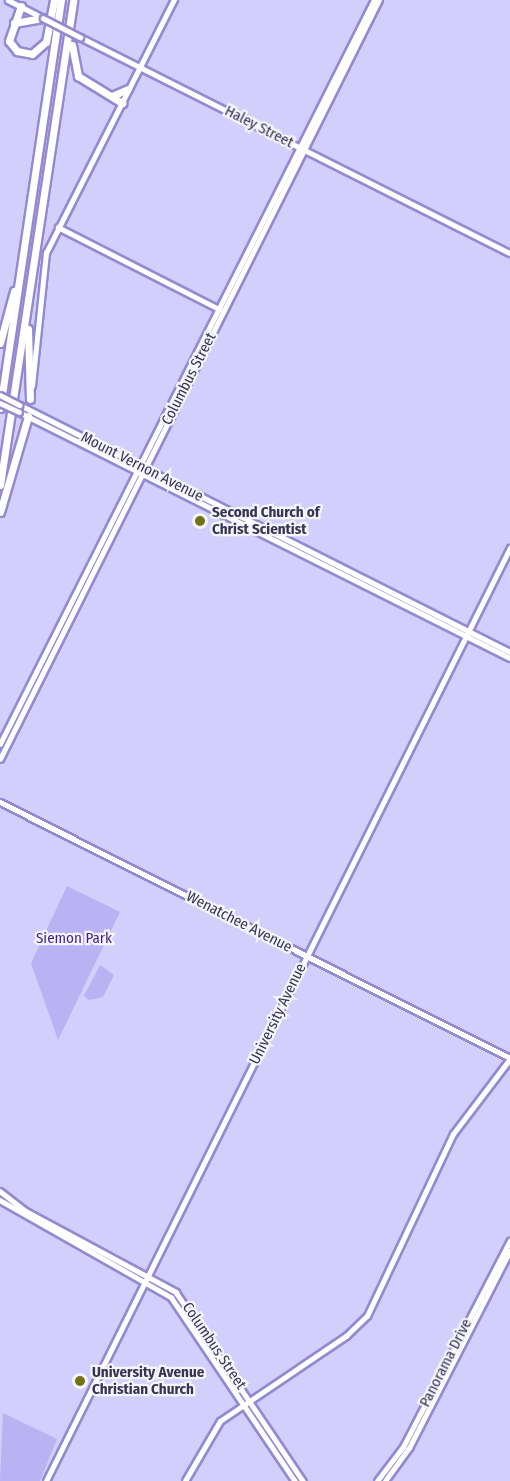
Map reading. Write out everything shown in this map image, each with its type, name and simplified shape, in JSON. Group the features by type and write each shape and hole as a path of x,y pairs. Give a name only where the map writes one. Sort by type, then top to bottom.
{"highway":[{"path":"21,6 11,27 9,41 17,51 39,51 54,0"},
{"path":"0,408 61,0"},
{"path":"73,1 72,64 82,81 122,102"},
{"path":"0,485 73,1"},
{"path":"11,27 22,18 43,18"},
{"path":"108,95 129,90"},
{"path":"0,343 20,272"},
{"path":"29,295 30,399"},
{"path":"0,512 28,413"}],"main road":[{"name":"Haley Street","path":"8,0 510,254"},
{"path":"28,413 42,268 58,227 174,0"},
{"name":"Columbus Street","path":"138,465 217,308 286,187 301,149 374,0"},
{"name":"Columbus Street","path":"0,744 223,310 262,219 379,0"},
{"path":"280,184 286,187"},
{"path":"262,219 268,222"},
{"path":"58,227 223,310"},
{"name":"Mount Vernon Avenue","path":"0,395 20,405 28,413 61,433 467,634 510,658"},
{"path":"166,424 173,395"},
{"name":"Mount Vernon Avenue","path":"0,403 88,439 138,465 140,471"},
{"path":"61,433 88,439"},
{"path":"85,445 103,447"},
{"name":"Columbus Street","path":"0,759 140,471"},
{"name":"University Avenue","path":"46,1481 144,1279 510,548"},
{"name":"Mount Vernon Avenue","path":"467,634 510,652"},
{"name":"Wenatchee Avenue","path":"0,802 510,1058"},
{"path":"185,1481 211,1431 243,1402 346,1336 366,1316 453,1134 510,1058"},
{"name":"Columbus Street","path":"0,1191 30,1214 147,1273 189,1307 303,1481"},
{"name":"Columbus Street","path":"0,1200 144,1279 184,1311 296,1481"},
{"name":"Panorama Drive","path":"377,1481 403,1447 510,1241"},
{"name":"Panorama Drive","path":"385,1481 409,1448 510,1251"}],"green space":[{"name":"Siemon Park","path":"67,886 120,912 58,1040 31,963"},
{"path":"100,965 114,975 103,997 89,1000 84,996"},
{"path":"3,1413 57,1439 40,1481 0,1481"}],"place":[{"name":"Second Church of Christ Scientist","path":"200,521"},
{"name":"University Avenue Christian Church","path":"80,1381"}]}
